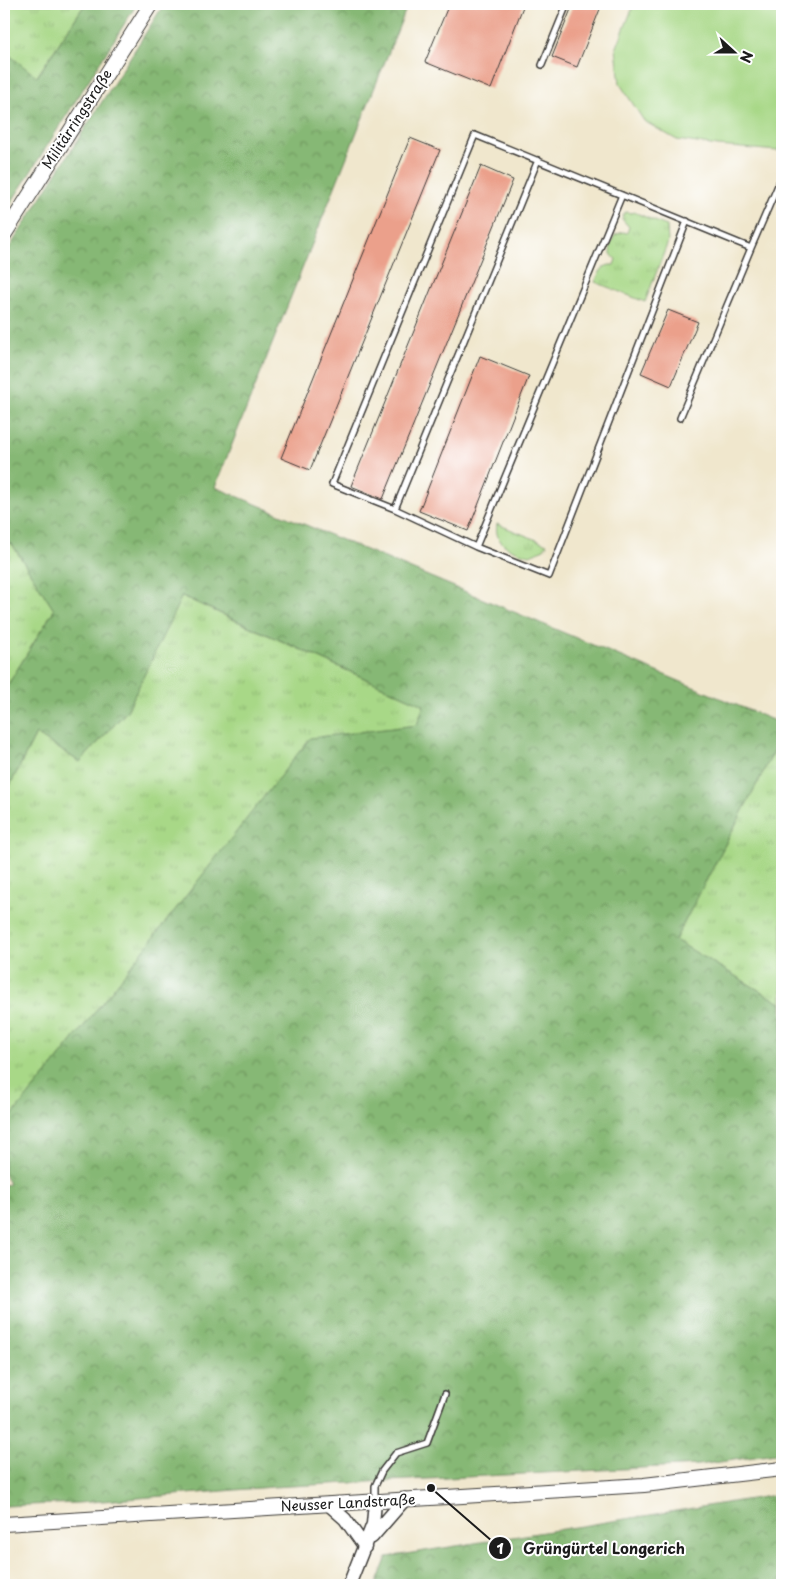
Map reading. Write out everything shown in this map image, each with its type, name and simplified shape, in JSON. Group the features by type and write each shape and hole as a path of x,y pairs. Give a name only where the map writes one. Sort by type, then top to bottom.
{"main road":[{"name":"Militärringstraße","path":"4,235 151,4"},
{"name":"Neusser Landstraße","path":"4,1524 644,1485 782,1469"}],"street":[{"path":"365,1547 382,1524 405,1499"},
{"path":"349,1585 373,1524 375,1502"},
{"path":"328,1504 346,1519 365,1547"}],"lane":[{"path":"542,65 567,4"},
{"path":"687,221 549,576 476,548 396,509 332,484 475,134 622,195 687,221 752,248"},
{"path":"396,509 538,160"},
{"path":"680,418 782,176"},
{"path":"476,548 622,195"},
{"path":"375,1502 375,1486 382,1470 396,1453 428,1443 445,1394"}],"green space":[{"path":"4,4 85,4 22,99 4,87"},
{"path":"85,4 137,4 4,214 4,51 37,77"},
{"path":"164,4 408,4 215,487 782,724 782,736 675,940 782,1004 782,1453 699,1465 272,1487 78,1503 4,1506 4,1185 9,1184 4,1174 4,1125 310,738 417,725 424,705 182,596 127,711 80,762 36,734 4,797 4,691 54,610 12,544 4,541 4,256"},
{"path":"634,4 782,4 782,140 778,151 718,146 677,140 644,121 620,84 616,49"},
{"path":"634,212 667,226 668,242 645,302 595,282 604,267 614,265 616,259 611,254 611,245 615,235 623,232 627,233 629,227 622,219 623,214"},
{"path":"497,524 547,544 544,549 530,555 511,549 501,542 498,537"},
{"path":"4,541 12,544 54,610 4,691"},
{"path":"181,596 424,705 417,725 310,739 4,1125 4,797 36,734 80,762 127,711"},
{"path":"782,736 782,1004 675,940"},
{"path":"782,1494 782,1585 376,1585 387,1557"}],"building":[{"path":"449,4 524,4 491,89 425,62"},
{"path":"573,4 602,4 577,67 552,57"},
{"path":"410,138 440,150 310,470 281,458"},
{"path":"481,166 513,180 383,499 351,486"},
{"path":"668,310 698,322 671,386 641,373"},
{"path":"480,356 529,376 468,531 419,511"}],"place":[{"name":"Grüngürtel Longerich","path":"431,1488"}]}
